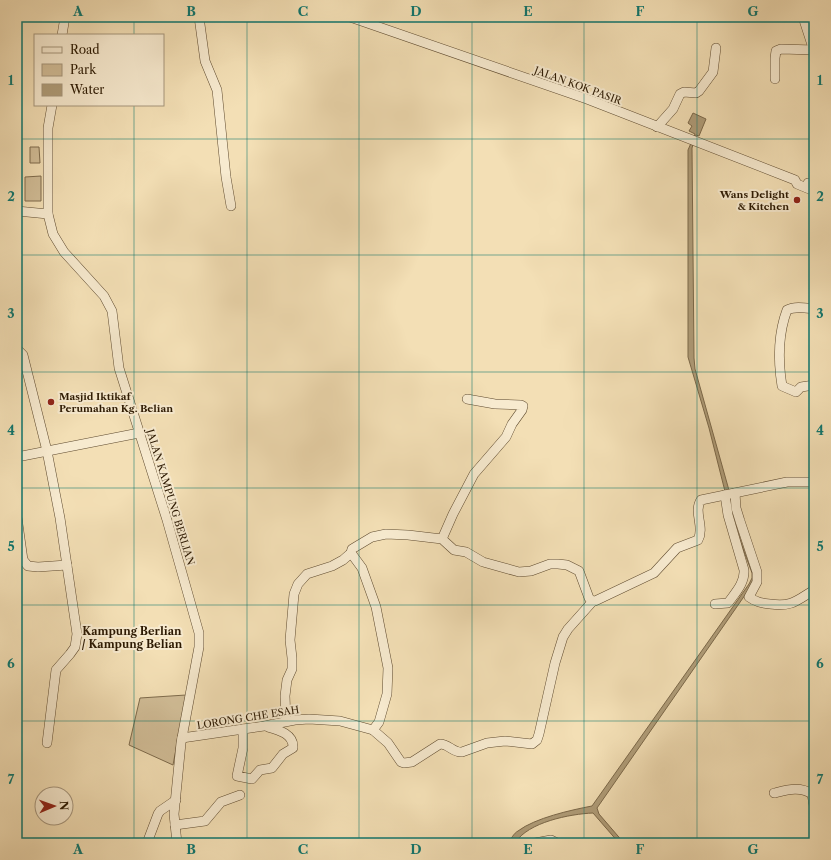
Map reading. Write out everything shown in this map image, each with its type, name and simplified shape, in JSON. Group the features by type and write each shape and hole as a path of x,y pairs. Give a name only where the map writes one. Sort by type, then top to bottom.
{"street":[{"path":"62,34 65,17"},
{"path":"199,17 205,61 217,90 226,177 231,206"},
{"name":"JALAN KOK PASIR","path":"350,17 587,99 795,180 797,184 812,187"},
{"path":"775,79 776,51 781,49 814,51 803,17"},
{"path":"657,127 673,109 680,94 684,92 696,93 699,91 713,72 716,48"},
{"name":"JALAN KAMPUNG BERLIAN","path":"52,106 48,128 48,214 53,234 64,252 104,296 112,312 119,368 167,520 199,633 199,647 182,738 174,814 177,843"},
{"path":"17,211 48,214"},
{"path":"814,309 790,308 787,310 782,328 779,362 782,386 796,392 802,387 814,385"},
{"path":"17,351 20,351 26,363 47,451 67,564 77,634 75,647 56,670 46,743"},
{"path":"442,539 474,474 506,437 523,406 495,404 467,399"},
{"path":"17,457 139,433"},
{"path":"286,722 285,696 287,680 292,669 290,640 294,594 298,584 307,574 332,566 343,560 351,553 352,549 372,537 386,534 442,539 454,550 466,552 483,562 519,572 531,571 558,564 567,565 575,568 581,573 589,598 593,601 658,571 677,548 698,540 701,533 698,512 699,502 704,498 787,482 814,482"},
{"path":"735,493 736,508 757,578 757,582 749,597 760,603 782,606 790,604 814,590"},
{"path":"715,604 728,603 745,576 728,515 725,495"},
{"path":"17,517 23,560 28,566 38,568 67,564"},
{"path":"351,553 362,568 376,607 388,668 387,694 379,722 373,730"},
{"name":"LORONG CHE ESAH","path":"182,738 309,719 340,721 373,730 388,743 401,762 406,763 412,762 440,744 446,745 458,752 487,743 505,741 532,744 537,740 550,690 555,663 563,637 568,628 593,601"},
{"path":"243,729 243,748 237,776 252,779 260,770 272,768 283,754 293,748 292,742 288,736 278,729 264,726"},
{"path":"774,793 801,789 812,794 814,806"},
{"path":"175,825 205,821 221,802 240,795"},
{"path":"147,843 160,811 176,800"},
{"path":"535,843 551,840 557,843"}],"green space":[{"path":"30,147 39,147 40,163 30,163"},
{"path":"41,176 41,201 25,201 25,177"},
{"path":"186,695 173,765 129,745 140,698"}],"water":[{"path":"693,113 706,119 699,136 696,135 692,148 695,369 732,501 754,572 752,585 597,808 599,814 624,843 619,843 593,813 573,815 550,820 529,830 515,843 508,843 517,832 525,826 543,818 592,806 752,578 752,573 732,519 709,428 688,357 688,150 695,134 689,131 692,126 688,123"}],"place":[{"name":"Wans Delight & Kitchen","path":"797,200"},
{"name":"Masjid Iktikaf Perumahan Kg. Belian","path":"51,402"}],"district":[{"name":"Kampung Berlian / Kampung Belian","path":"132,637"}]}
